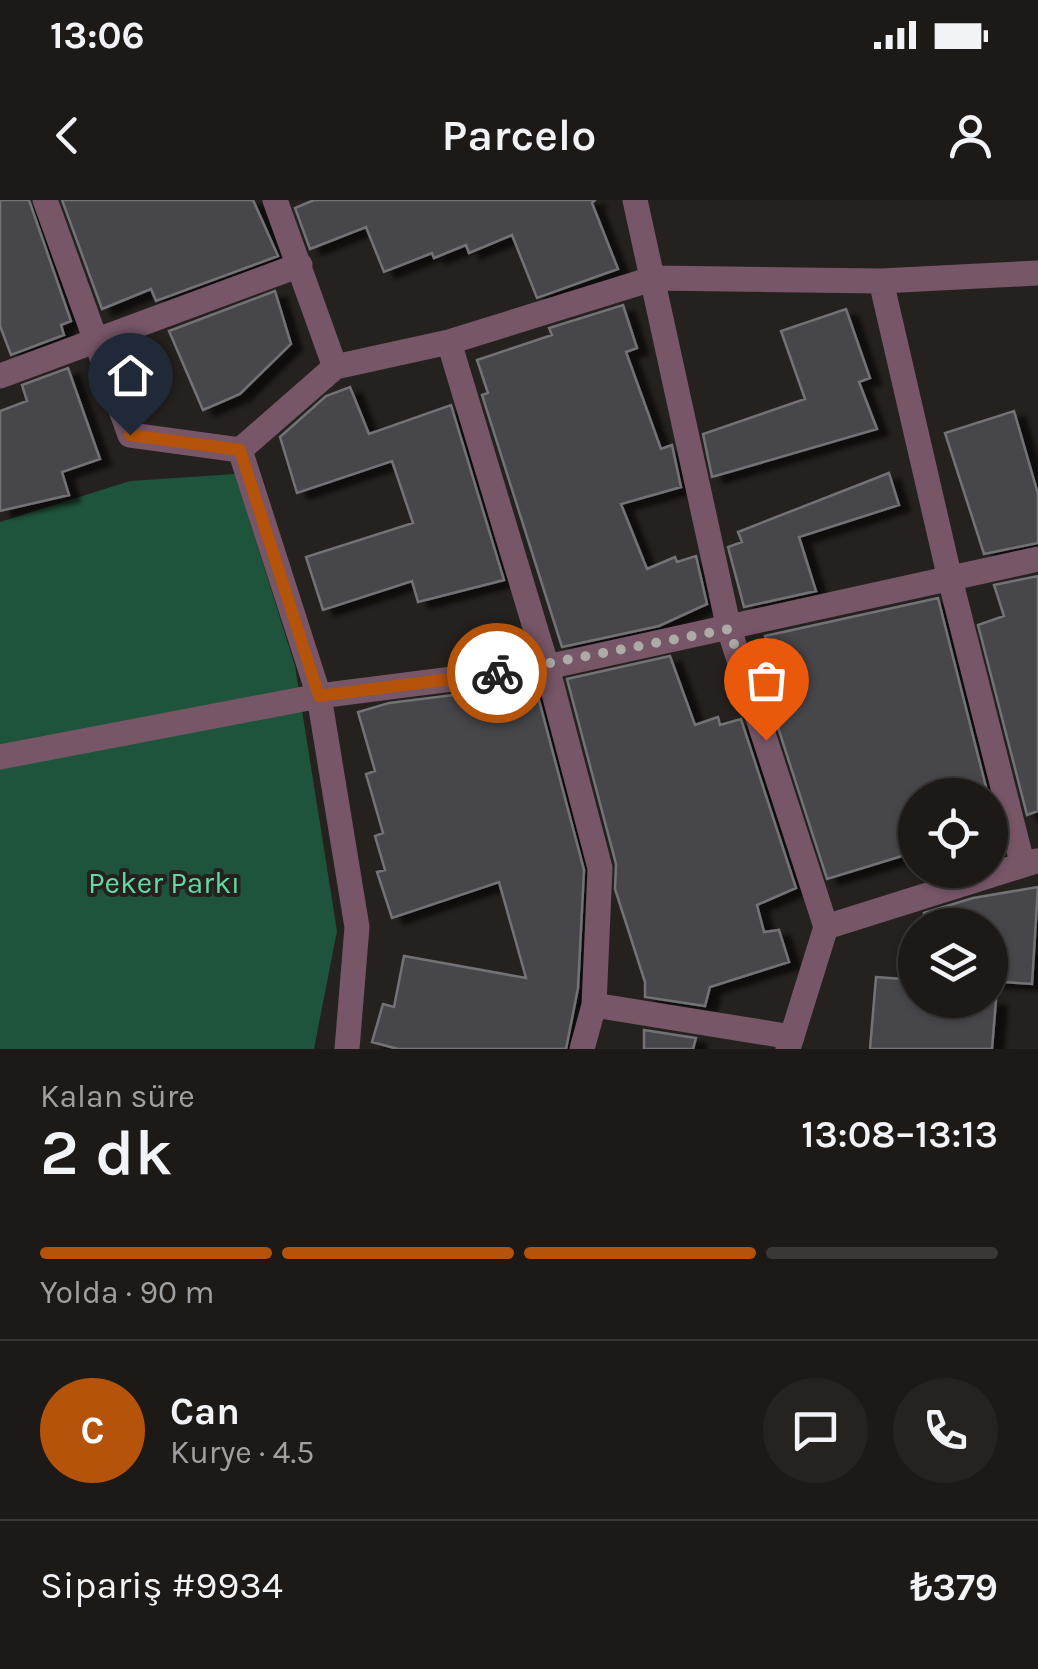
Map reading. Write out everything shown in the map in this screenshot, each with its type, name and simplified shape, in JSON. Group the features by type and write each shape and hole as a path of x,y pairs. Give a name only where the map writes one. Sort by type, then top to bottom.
{"street":[{"path":"44,200 130,435 240,450 336,367 449,342 655,278 881,280 1038,273"},
{"path":"276,200 336,367"},
{"path":"594,1005 790,1043 826,927 729,629 655,278 634,200"},
{"path":"0,376 300,265"},
{"path":"826,927 1030,861 950,579 881,280"},
{"path":"449,342 546,667 600,868 594,1005 582,1049"},
{"path":"240,450 319,696 357,927 347,1049"},
{"path":"0,758 319,696 546,667 1038,559"}],"green space":[{"name":"Peker Parkı","path":"235,474 295,666 337,931 314,1049 0,1049 0,522 130,481"}],"building":[{"path":"0,200 29,200 71,321 61,325 64,335 11,355 0,326"},
{"path":"62,200 253,200 278,256 156,301 151,289 102,309"},
{"path":"314,200 595,200 592,203 618,269 537,298 512,235 469,253 466,245 434,258 432,253 384,272 366,227 310,249 295,208"},
{"path":"275,291 291,344 240,394 203,410 169,331"},
{"path":"623,305 637,348 626,352 661,449 672,445 681,487 621,504 647,569 675,557 677,562 696,556 707,604 659,626 562,647 482,395 488,393 477,360 552,335 549,328"},
{"path":"846,309 870,378 859,382 877,429 712,477 703,434 805,399 781,331"},
{"path":"68,368 100,459 62,472 69,495 0,511 0,411 27,401 22,385"},
{"path":"350,387 369,434 451,405 504,580 418,602 412,581 323,610 306,557 413,523 392,461 297,493 280,437 326,396"},
{"path":"1014,411 1038,494 1038,543 984,554 945,433"},
{"path":"889,473 899,505 799,537 816,591 744,607 728,547 742,542 738,532"},
{"path":"1038,576 1038,811 1027,815 978,625 1004,616 994,585"},
{"path":"938,598 984,778 898,778 898,857 827,879 772,709 787,705 765,636"},
{"path":"670,656 695,725 718,717 720,725 741,719 796,888 757,905 764,932 779,930 789,962 710,987 705,1006 645,997 645,982 615,889 616,864 567,679"},
{"path":"535,685 584,870 578,988 566,1049 398,1049 372,1042 383,1004 394,1007 404,956 526,978 499,882 392,918 377,872 385,870 375,836 383,833 366,774 375,771 358,712 389,703"},
{"path":"1038,887 1032,984 1008,982 1008,908 940,908"},
{"path":"876,977 898,979 898,1018 995,1018 992,1049 870,1049"},
{"path":"644,1030 696,1038 693,1049 644,1049"}],"way so far":[{"path":"497,673 546,667 729,629 766,740"}],"route":[{"path":"130,435 240,450 319,696 497,673"}]}
